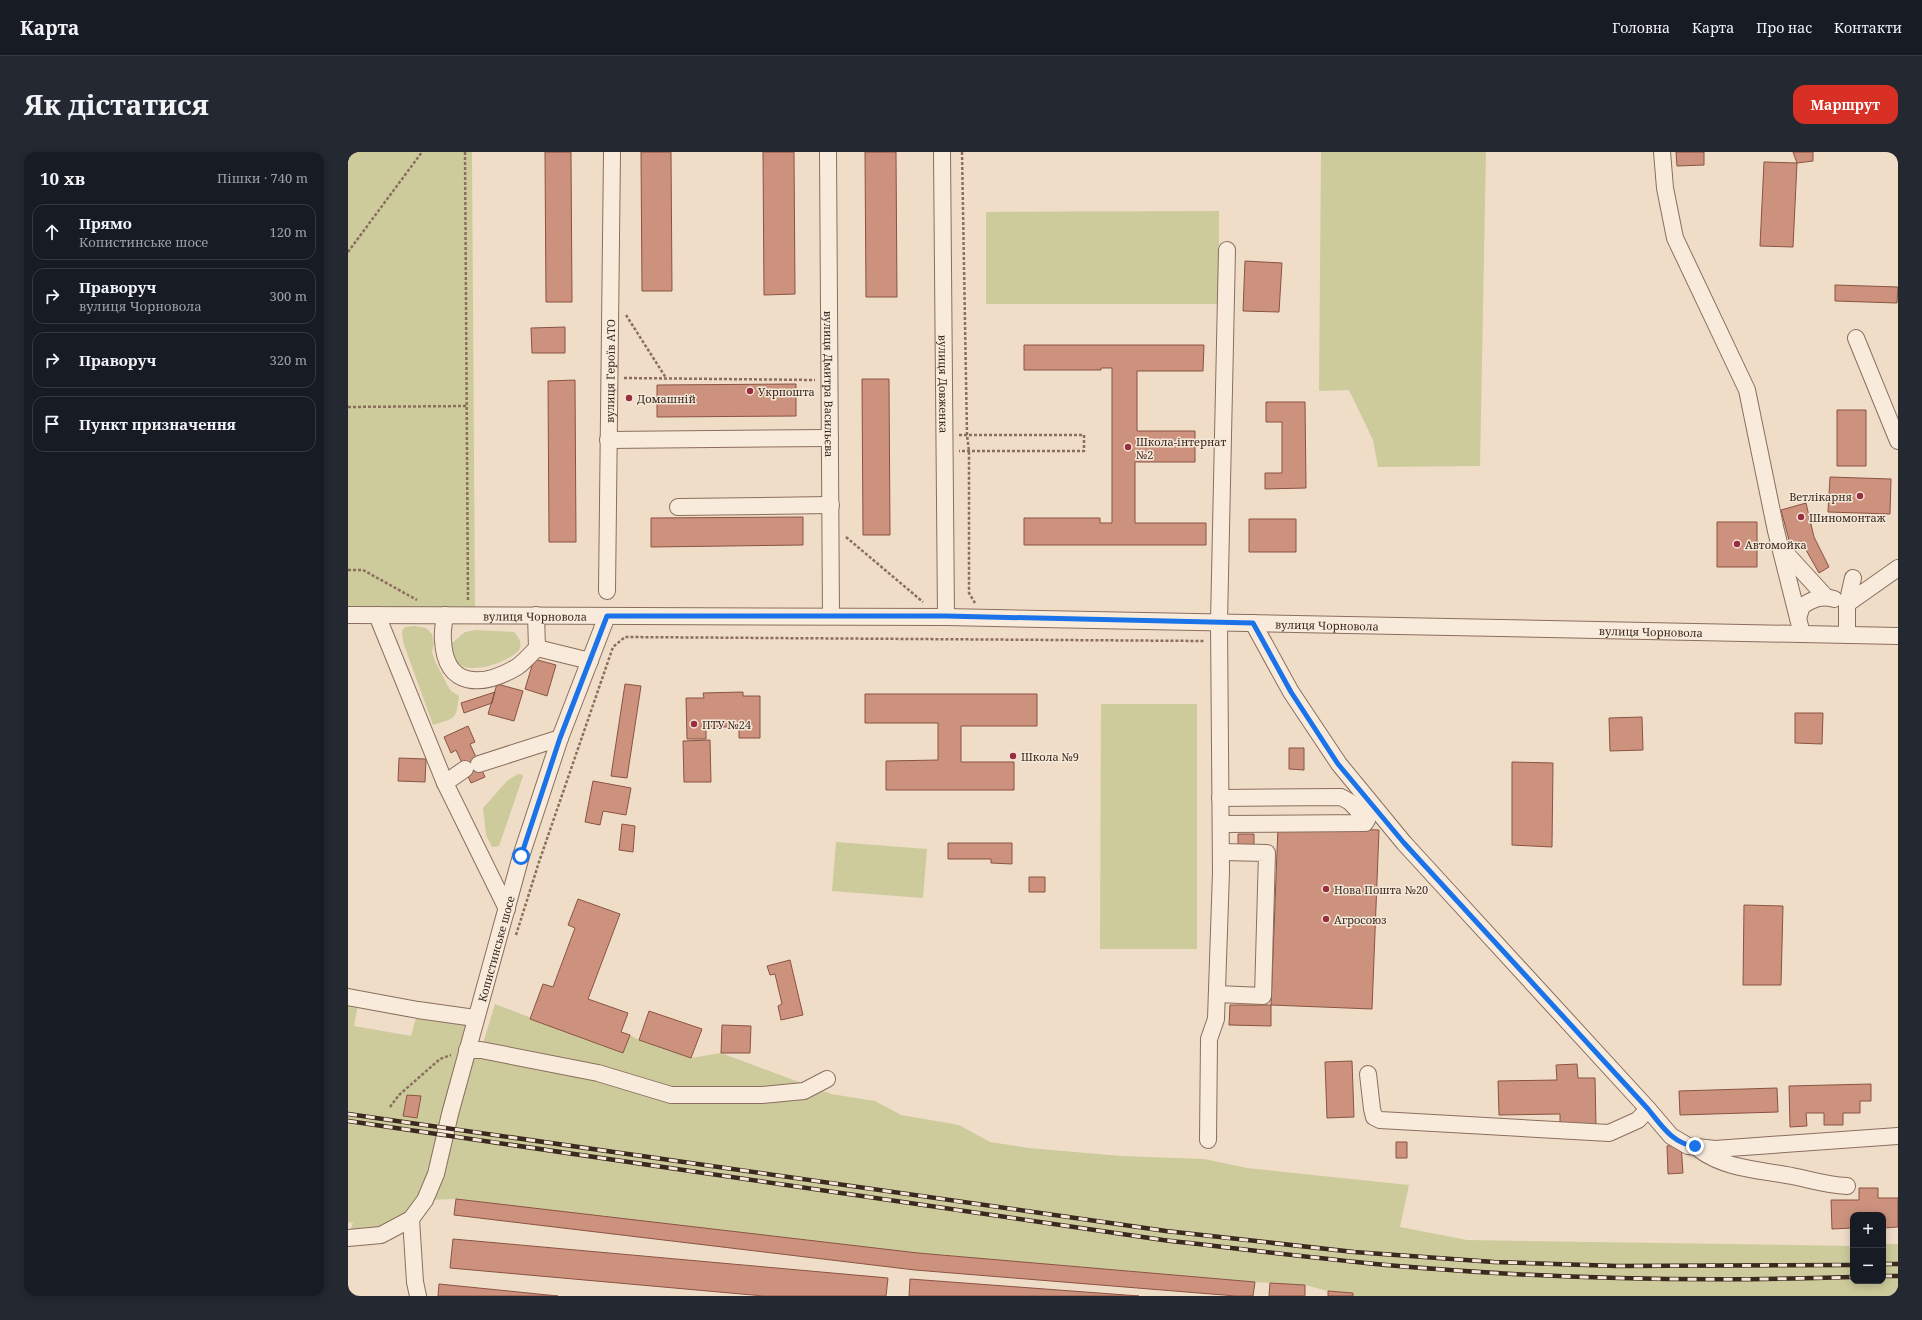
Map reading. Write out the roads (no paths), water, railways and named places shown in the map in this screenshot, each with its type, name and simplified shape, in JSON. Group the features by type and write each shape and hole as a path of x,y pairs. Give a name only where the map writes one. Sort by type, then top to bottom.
{"street":[{"name":"вулиця Героїв АТО","path":"607,591 612,152"},
{"name":"вулиця Дмитра Васильєва","path":"828,152 831,616"},
{"name":"вулиця Довженка","path":"942,152 946,616"},
{"path":"1662,152 1665,188 1675,238 1747,390 1780,547 1802,634"},
{"path":"1208,1140 1208,1039 1216,1019 1221,852 1219,622 1227,250"},
{"path":"1856,338 1898,441"},
{"path":"608,440 830,438"},
{"path":"678,507 831,505"},
{"path":"1780,547 1825,596 1847,604"},
{"path":"1847,604 1898,568"},
{"path":"1847,635 1847,604 1853,578"},
{"path":"1798,618 1802,606 1825,596"},
{"name":"вулиця Чорновола","path":"348,615 946,616 1898,636"},
{"path":"377,615 445,783 507,909"},
{"path":"445,615 443,640 445,656 451,668 459,676 470,680 484,680 500,675 518,666 537,648 536,615"},
{"name":"Копистинське шосе","path":"348,1238 381,1235 411,1219 425,1200 436,1174 467,1050 521,856 560,738 607,616"},
{"path":"1253,623 1291,692 1338,764 1404,843 1671,1136 1688,1146 1715,1149 1898,1136"},
{"path":"537,648 590,661"},
{"path":"445,783 472,766 560,738"},
{"path":"1220,798 1341,797 1350,802 1367,820 1365,823 1221,824"},
{"path":"1217,994 1263,996 1268,854 1221,852"},
{"path":"348,997 418,1010 476,1018"},
{"path":"467,1050 481,1050 598,1073 671,1095 762,1095 804,1091 827,1079"},
{"path":"1368,1074 1374,1117 1380,1120 1609,1133 1638,1120 1648,1109"},
{"path":"1695,1146 1707,1155 1726,1162 1793,1176 1826,1185 1847,1186"},
{"path":"411,1219 415,1282 418,1296"}],"railway":[{"path":"348,1114 1166,1231 1354,1252 1494,1262 1617,1266 1850,1265"},
{"path":"348,1121 1163,1240 1339,1260 1398,1266 1569,1277 1682,1279 1850,1277"},
{"path":"1886,1264 1898,1264"},
{"path":"1886,1276 1898,1276"}],"place":[{"name":"Укрпошта","path":"750,391"},
{"name":"Домашній","path":"629,398"},
{"name":"Школа-інтернат №2","path":"1128,447"},
{"name":"Ветлікарня","path":"1860,496"},
{"name":"Шиномонтаж","path":"1801,517"},
{"name":"Автомойка","path":"1737,544"},
{"name":"ПТУ №24","path":"694,724"},
{"name":"Школа №9","path":"1013,756"},
{"name":"Нова Пошта №20","path":"1326,889"},
{"name":"Агросоюз","path":"1326,919"}]}
